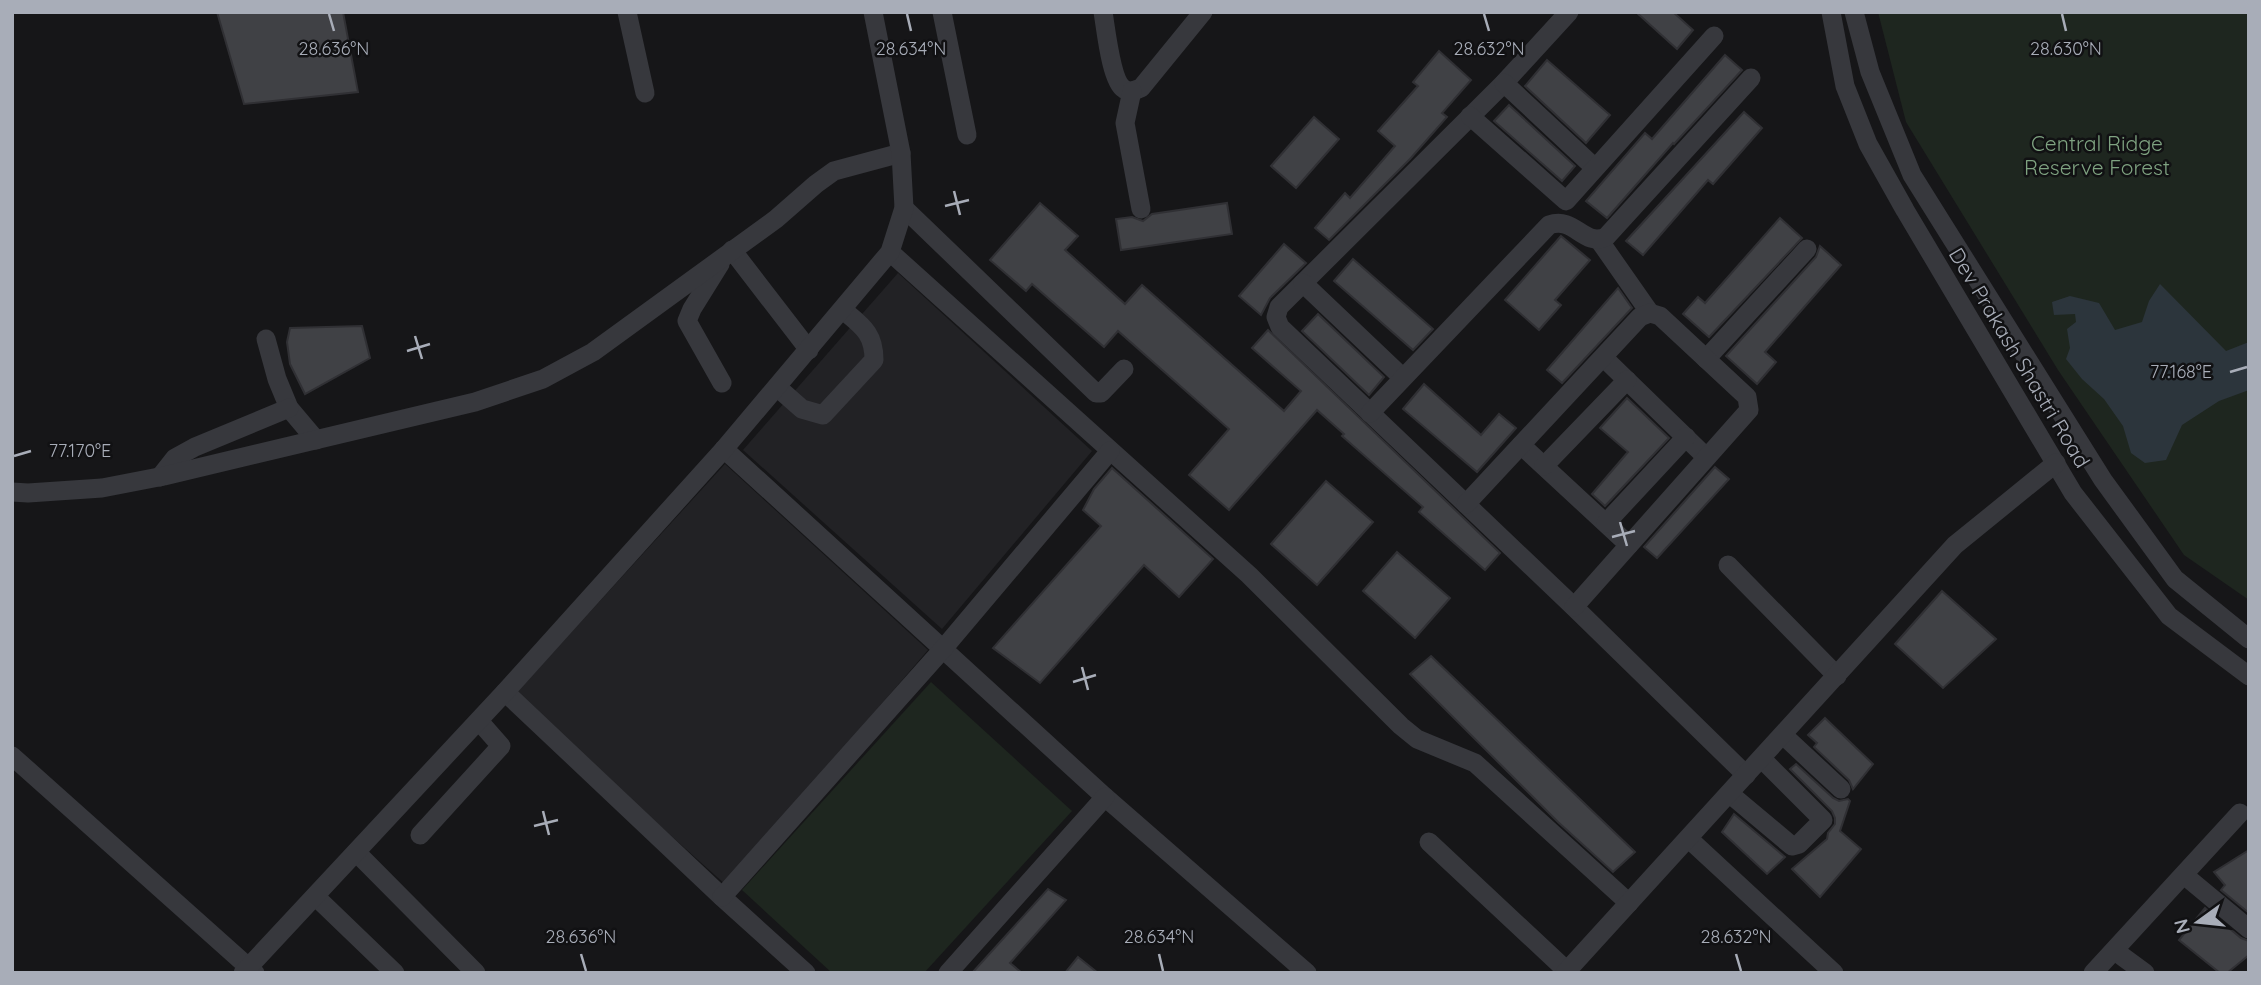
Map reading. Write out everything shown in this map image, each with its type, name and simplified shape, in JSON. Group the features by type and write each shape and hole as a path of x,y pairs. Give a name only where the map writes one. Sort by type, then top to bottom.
{"street":[{"path":"627,12 645,93"},
{"path":"15,765 249,971 724,449 890,252 904,208 901,153 873,12"},
{"path":"942,12 967,135"},
{"path":"1103,12 1116,80 1124,90 1132,91 1141,88 1203,12"},
{"path":"1569,12 1504,83 1279,307 1276,317 1280,327 1746,775"},
{"name":"Dev Prakash Shastri Road","path":"1831,12 1845,86 1868,144 2073,493 2169,616 2249,676"},
{"name":"Dev Prakash Shastri Road","path":"1854,12 1870,72 1912,176 2102,480 2175,579 2249,639"},
{"path":"1470,116 1566,201 1714,36"},
{"path":"1370,414 1549,225 1567,223 1591,239 1606,237 1751,78"},
{"path":"1504,83 1595,168"},
{"path":"1132,91 1125,123 1141,209"},
{"path":"12,492 102,488 160,477 475,402 543,379 593,352 776,219 834,171 901,153"},
{"path":"904,208 1096,393 1101,393 1124,369"},
{"path":"1574,607 1749,410 1750,404 1747,397 1660,316 1650,313 1599,240"},
{"path":"1706,359 1807,248"},
{"path":"729,252 809,350"},
{"path":"722,383 687,321 729,252"},
{"path":"890,252 1249,575 1401,726 1418,739 1475,763 1629,903"},
{"path":"1303,284 1403,378"},
{"path":"777,387 802,409 823,415 874,360 874,344 865,328 843,310"},
{"path":"1466,504 1640,317 1650,313"},
{"path":"266,339 277,379 289,408 316,440"},
{"path":"1604,358 1706,457"},
{"path":"1544,466 1627,380"},
{"path":"160,477 176,458 195,447 289,408"},
{"path":"1606,523 1686,438"},
{"path":"1521,444 1629,545"},
{"path":"724,449 1105,797 1307,973"},
{"path":"722,897 943,649 1110,451"},
{"path":"1429,842 1566,972 1955,545 2056,463"},
{"path":"1728,565 1837,676"},
{"path":"505,692 806,973"},
{"path":"420,835 501,746 479,721"},
{"path":"1783,736 1841,789"},
{"path":"1730,794 1792,845 1799,844 1823,820 1762,759"},
{"path":"948,973 1105,797"},
{"path":"2093,973 2240,813"},
{"path":"1689,839 1834,973"},
{"path":"356,852 476,973"},
{"path":"2184,874 2249,929"},
{"path":"315,896 395,973"},
{"path":"2115,951 2145,973"}],"shaded area":[{"path":"898,273 1092,451 942,629 743,450"},
{"path":"2160,284 2226,351 2249,342 2249,390 2219,401 2182,425 2166,460 2145,463 2131,453 2123,426 2104,399 2082,379 2066,359 2070,348 2067,329 2076,322 2075,314 2054,315 2052,302 2070,296 2099,303 2115,330 2142,322 2149,301"},
{"path":"725,464 928,650 726,885 514,695"}],"green space":[{"name":"Central Ridge Reserve Forest","path":"1878,12 2249,12 2249,600 2184,555 2058,370 1906,122"},
{"path":"931,682 1072,811 924,973 832,973 742,890"}],"building":[{"path":"217,12 343,12 358,92 244,104"},
{"path":"1636,12 1673,12 1693,30 1677,49"},
{"path":"1439,51 1471,80 1442,113 1447,117 1410,159 1329,240 1315,228 1345,193 1350,198 1395,146 1378,131 1418,86 1413,82"},
{"path":"1725,55 1742,70 1607,218 1586,201 1645,133 1652,139"},
{"path":"1547,60 1610,115 1586,143 1525,86"},
{"path":"1509,105 1575,166 1562,181 1494,121"},
{"path":"1744,112 1762,128 1713,184 1708,180 1643,255 1626,241"},
{"path":"1314,117 1339,139 1296,188 1271,166"},
{"path":"1040,203 1078,236 1065,250 1125,304 1142,285 1284,411 1301,391 1252,348 1268,330 1500,553 1485,570 1419,512 1423,507 1342,436 1344,434 1317,410 1229,510 1189,475 1229,429 1118,331 1104,347 1032,284 1026,291 990,260"},
{"path":"1227,203 1232,234 1121,250 1116,219 1132,217 1143,221 1152,214"},
{"path":"1780,218 1802,238 1709,337 1683,314 1698,297 1705,303"},
{"path":"1561,236 1590,260 1555,300 1561,305 1539,330 1505,300"},
{"path":"1284,244 1306,263 1270,298 1261,315 1239,296"},
{"path":"1820,246 1841,265 1765,352 1776,362 1757,384 1726,356 1816,257"},
{"path":"1353,259 1433,329 1413,350 1334,281"},
{"path":"1618,288 1632,308 1562,383 1547,370"},
{"path":"1318,314 1384,377 1369,395 1302,331"},
{"path":"362,326 370,358 305,394 290,364 287,342 290,328"},
{"path":"1424,384 1481,435 1499,414 1516,428 1477,472 1403,409"},
{"path":"1627,398 1669,438 1605,506 1592,494 1628,452 1600,428"},
{"path":"1715,467 1729,479 1657,558 1644,547"},
{"path":"1112,468 1213,559 1179,597 1144,565 1040,683 993,648 1101,526 1083,510 1094,489"},
{"path":"1326,481 1373,522 1317,585 1271,544"},
{"path":"1397,552 1450,598 1415,638 1363,591"},
{"path":"1942,591 1996,639 1943,688 1895,644"},
{"path":"1431,656 1635,852 1613,872 1558,822 1410,674"},
{"path":"1825,718 1873,764 1853,789 1849,780 1814,747 1817,743 1808,735"},
{"path":"1796,764 1833,798 1850,801 1840,831 1861,849 1820,897 1792,869 1827,839 1835,824 1835,818 1832,811 1790,769"},
{"path":"1734,814 1785,857 1767,874 1722,832"},
{"path":"2249,850 2249,913 2221,890 2225,885 2214,872"},
{"path":"1048,889 1066,900 1010,963 1022,973 972,973"},
{"path":"2205,908 2241,938 2249,941 2249,955 2227,973 2220,973 2179,940"},
{"path":"1078,957 1098,973 1065,973"}]}
